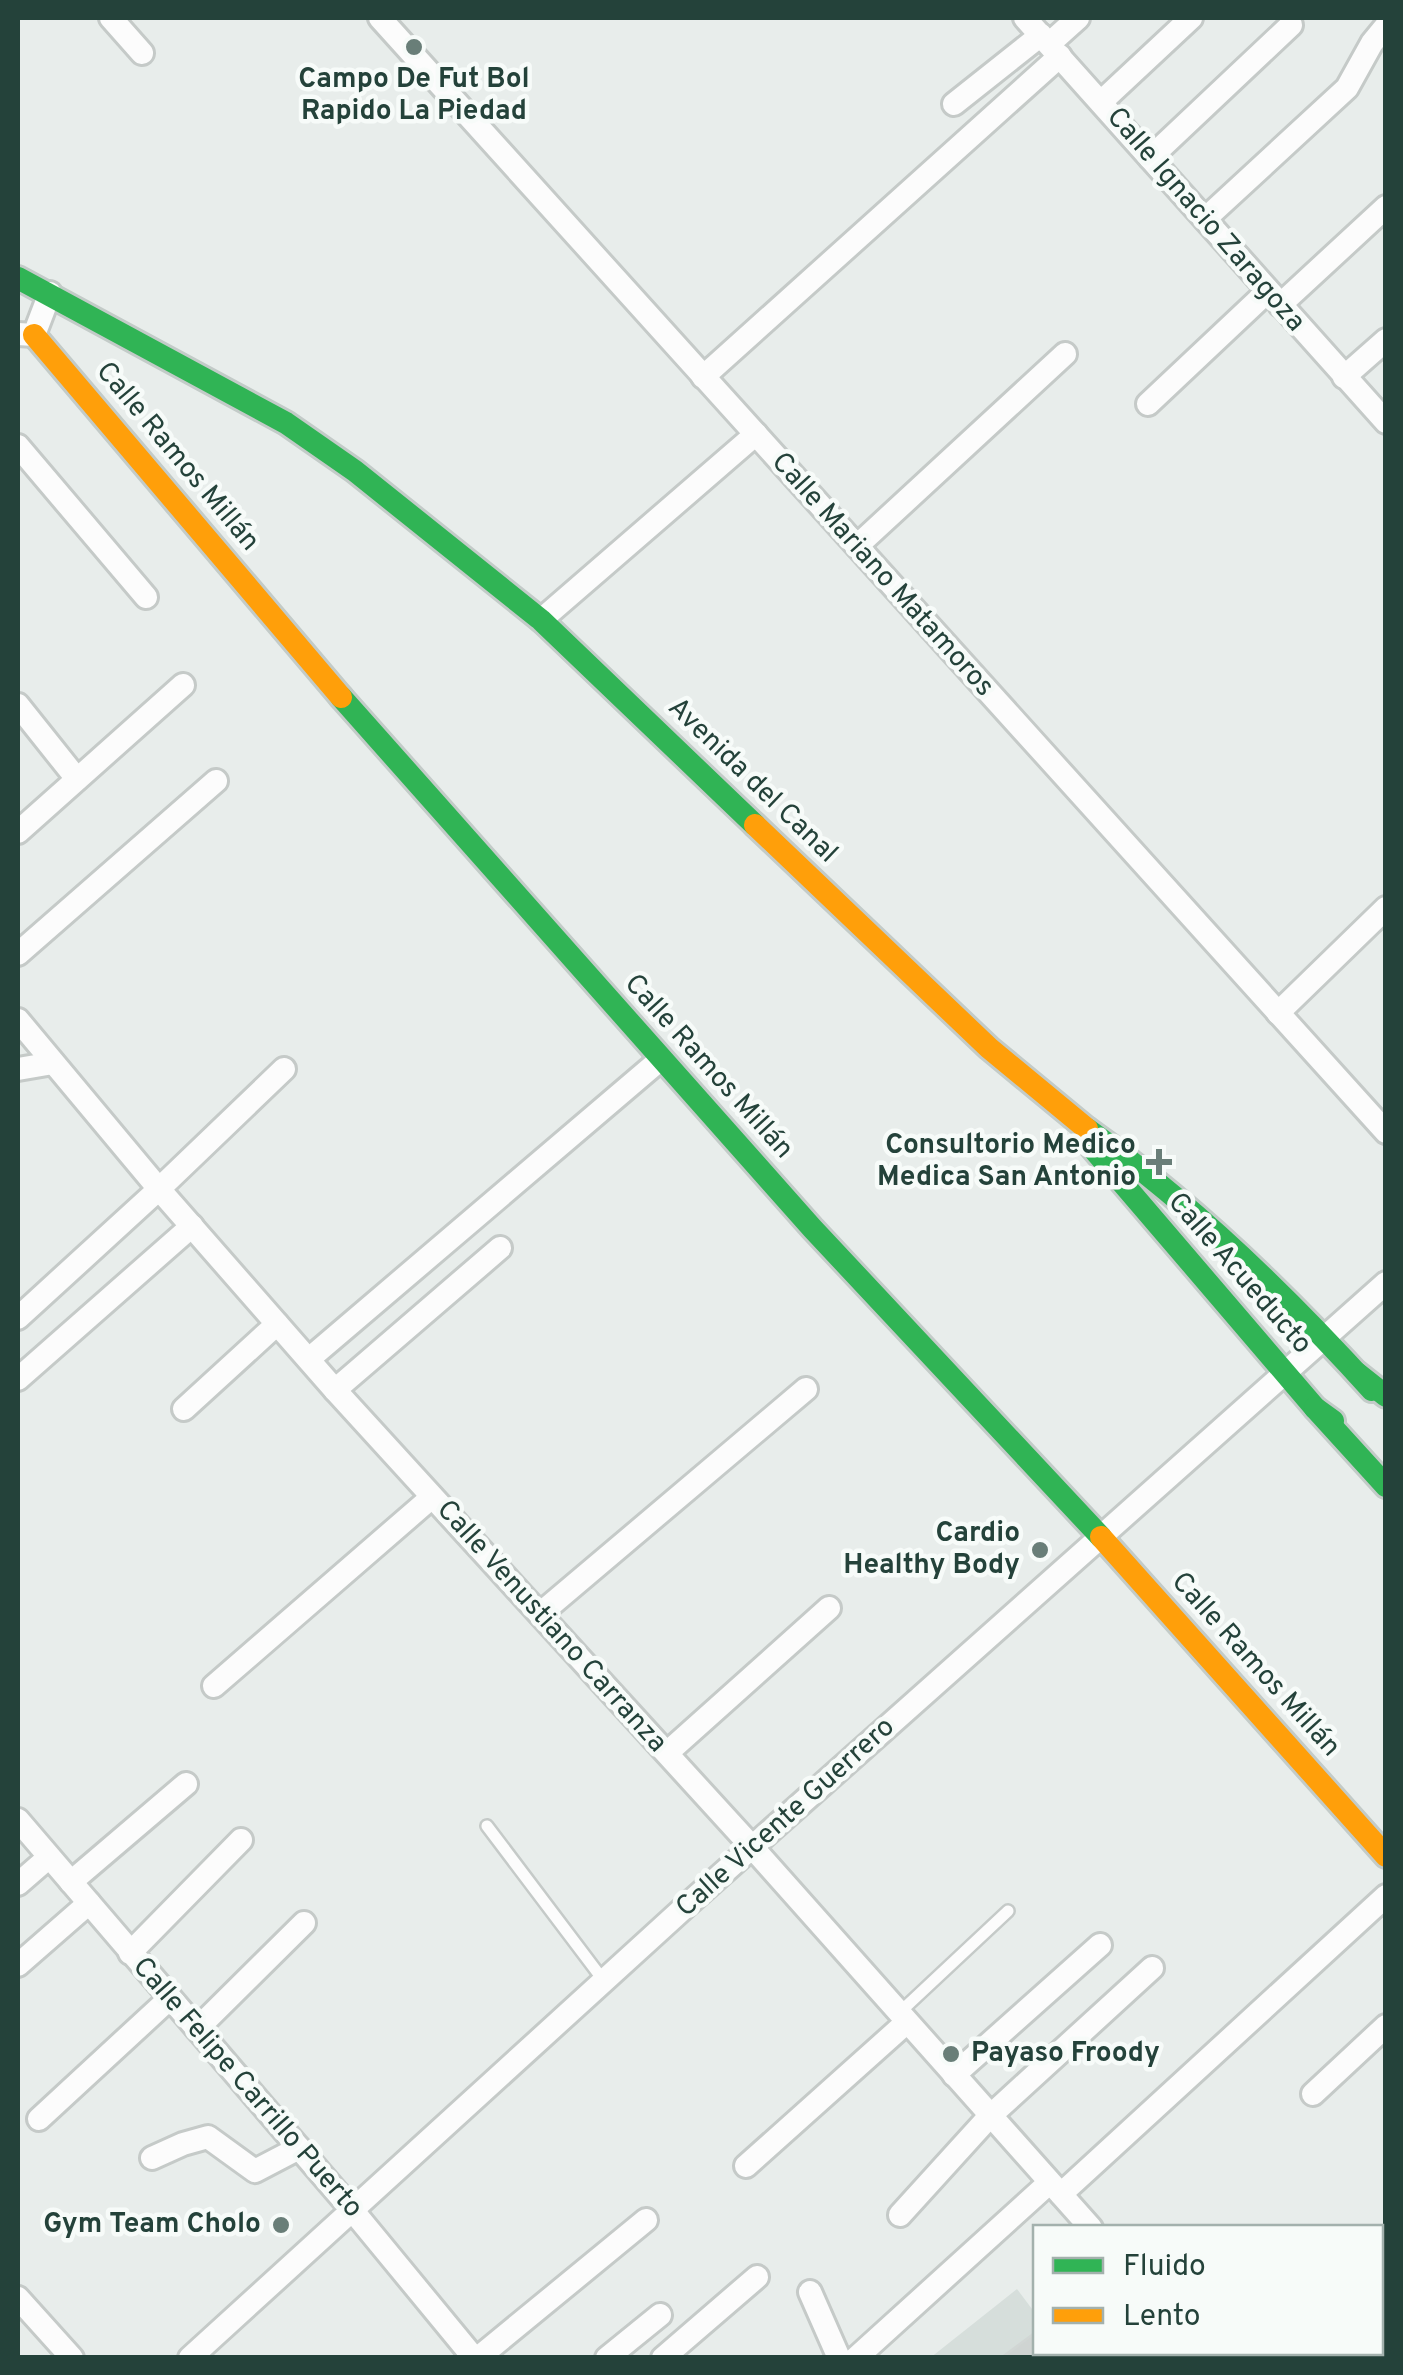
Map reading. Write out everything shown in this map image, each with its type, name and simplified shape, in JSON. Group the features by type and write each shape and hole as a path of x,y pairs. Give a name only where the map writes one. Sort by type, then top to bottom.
{"main road":[{"name":"Avenida del Canal","path":"18,278 286,422 355,470 541,620 989,1048 1062,1111 1134,1163 1212,1228 1326,1340 1386,1406"},
{"name":"Calle Ramos Millán","path":"26,334 325,679 812,1228 1101,1537 1386,1856"},
{"name":"Calle Acueducto","path":"1062,1111 1315,1408 1386,1461"},
{"path":"1357,1374 1386,1396"},
{"path":"1315,1408 1386,1486"}],"street":[{"path":"110,18 142,52"},
{"name":"Calle Mariano Matamoros","path":"380,18 1386,1132"},
{"path":"954,104 1078,18"},
{"path":"1101,102 1191,18"},
{"path":"1150,158 1291,25"},
{"path":"1205,219 1346,88 1386,26"},
{"path":"703,377 1044,38"},
{"name":"Calle Ignacio Zaragoza","path":"1044,38 1386,422"},
{"path":"1148,404 1386,207"},
{"name":"Calle Ramos Millán","path":"26,334 50,293"},
{"path":"1344,377 1386,340"},
{"path":"857,546 1065,354"},
{"path":"541,620 756,434"},
{"path":"18,446 146,598"},
{"path":"18,832 183,685"},
{"path":"18,705 77,779"},
{"path":"18,954 216,781"},
{"path":"1278,1014 1386,908"},
{"name":"Calle Venustiano Carranza","path":"18,1020 335,1390 753,1848 1088,2225"},
{"path":"309,1359 661,1059"},
{"path":"18,1069 54,1063"},
{"path":"18,1318 284,1068"},
{"path":"18,1379 192,1226"},
{"path":"335,1390 500,1248"},
{"name":"Calle Vicente Guerrero","path":"190,2358 604,1980 1386,1284"},
{"path":"184,1409 278,1324"},
{"path":"540,1614 806,1389"},
{"path":"214,1686 432,1497"},
{"path":"667,1753 828,1608"},
{"path":"71,1882 186,1784"},
{"name":"Calle Felipe Carrillo Puerto","path":"18,1820 476,2358"},
{"path":"130,1953 241,1840"},
{"path":"18,1884 48,1858"},
{"path":"856,2358 1386,1896"},
{"path":"18,1964 89,1903"},
{"path":"197,2029 304,1923"},
{"path":"954,2075 1100,1945"},
{"path":"900,2215 989,2117 1152,1968"},
{"path":"39,2119 169,1999"},
{"path":"746,2166 903,2017"},
{"path":"1313,2094 1386,2026"},
{"path":"152,2158 208,2137 255,2171 299,2148"},
{"path":"476,2358 646,2220"},
{"path":"663,2358 756,2277"},
{"path":"810,2292 839,2358"},
{"path":"18,2298 72,2358"},
{"path":"607,2358 660,2315"}],"lane":[{"path":"487,1826 604,1980"},
{"path":"903,2017 1008,1911"}],"shaded area":[{"path":"1017,2289 1033,2310 1033,2355 1172,2357 930,2358"}],"building":[{"path":"1033,2334 1033,2355 1141,2358 1001,2358"}],"traffic: fast":[{"path":"18,278 286,423 355,471 541,620 755,825"},
{"path":"341,697 812,1228 1101,1537"},
{"path":"1087,1129 1236,1252 1372,1390"},
{"path":"1090,1145 1315,1408 1333,1421"},
{"path":"1357,1373 1386,1396"},
{"path":"1315,1408 1386,1486"}],"traffic: slow":[{"path":"34,335 341,697"},
{"path":"755,825 989,1048 1087,1129"},
{"path":"1101,1537 1386,1856"}],"place":[{"name":"Campo De Fut Bol Rapido La Piedad","path":"414,47"},
{"name":"Consultorio Medico Medica San Antonio","path":"1159,1162"},
{"name":"Cardio Healthy Body","path":"1040,1550"},
{"name":"Payaso Froody","path":"951,2054"},
{"name":"Gym Team Cholo","path":"281,2225"}]}
